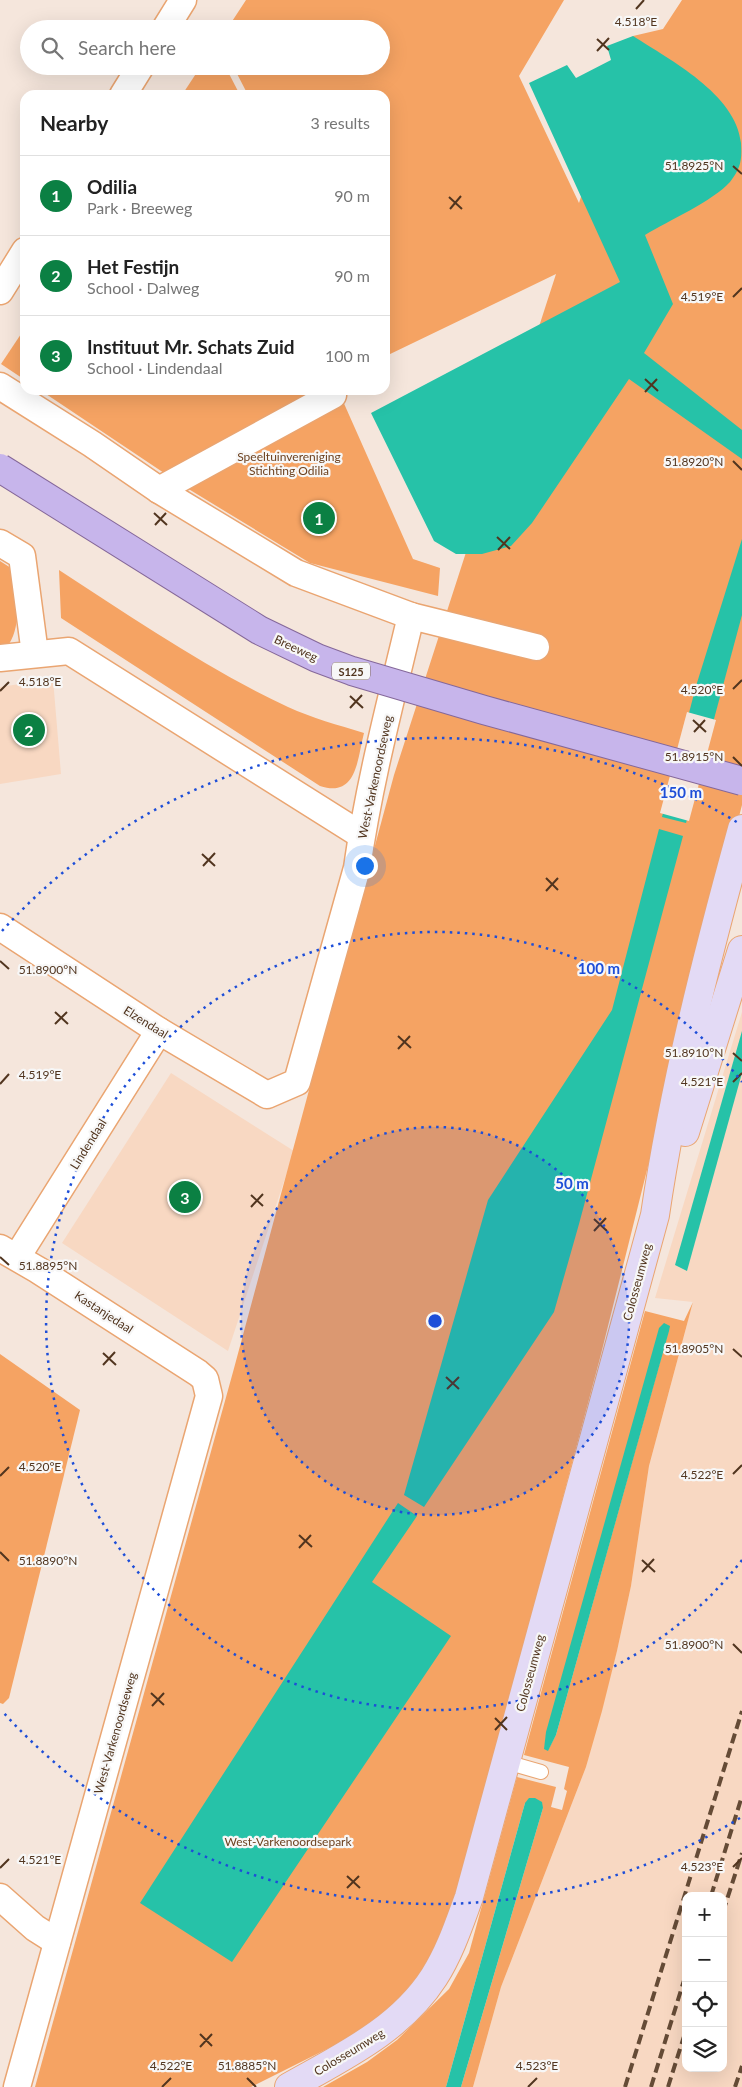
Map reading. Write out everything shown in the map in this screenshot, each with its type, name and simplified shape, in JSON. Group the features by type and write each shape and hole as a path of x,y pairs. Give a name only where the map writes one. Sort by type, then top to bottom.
{"main road":[{"name":"Breeweg","path":"0,468 259,630 317,658 361,674 484,710 742,781"},
{"name":"Colosseumweg","path":"655,1215 664,1154 701,984 742,828"},
{"name":"Colosseumweg","path":"289,2087 370,2042 404,2012 434,1978 453,1943 469,1897 655,1215 674,1168 742,950"}],"street":[{"path":"171,20 183,0"},
{"path":"126,90 135,75"},
{"path":"0,291 20,259"},
{"path":"0,386 159,490 296,572 411,616 536,647"},
{"path":"159,490 333,395"},
{"path":"0,542 22,556 35,654"},
{"name":"West-Varkenoordseweg","path":"298,1082 357,868 362,835 411,616"},
{"path":"0,658 69,651 362,835"},
{"name":"Elzendaal","path":"0,927 159,1031 267,1095 298,1082"},
{"name":"Lindendaal","path":"8,1253 159,1031"},
{"name":"Kastanjedaal","path":"8,1253 205,1379"},
{"name":"West-Varkenoordseweg","path":"18,2087 208,1396 205,1379"},
{"path":"0,1896 35,1928 57,1942"}],"lane":[{"path":"506,1762 541,1772"}],"shaded area":[{"path":"53,679 61,774 0,784 0,687"},
{"path":"742,1012 742,2087 473,2087 501,1987 586,1767 617,1651 631,1586 649,1466 693,1302 655,1298"},
{"path":"171,1073 294,1151 228,1351 62,1243"}],"green space":[{"name":"West-Varkenoordsepark","path":"246,0 564,0 519,76 579,203 633,36 663,29 682,0 742,0 742,805 600,1358 458,1891 431,1959 403,1994 380,2017 353,2036 251,2087 35,2087 233,1372 394,775 556,274 390,354 390,90 245,90 238,75 390,75 390,20 233,20"},
{"path":"195,75 230,75 237,90 185,90"},
{"path":"20,336 20,377 1,364"},
{"name":"Speeltuinvereniging Stichting Odilia","path":"47,395 340,395 413,559 440,568 438,596 310,563 182,485"},
{"path":"0,561 14,570 17,617 16,627 9,644 0,645"},
{"path":"59,570 199,660 228,676 306,715 364,733 357,765 348,782 342,787 320,786 61,618"},
{"path":"693,1302 649,1466 631,1586 602,1711 586,1767 501,1987 473,2087 461,2087 543,1808 525,1803 446,2087 323,2087 367,2062 397,2040 449,1989 469,1953 517,1777 556,1787 551,1807 562,1810 567,1791 564,1789 569,1767 524,1755 645,1311 684,1321","holes":["670,1326 556,1735 548,1750"]},
{"path":"0,1354 80,1410 9,1698 3,1704 0,1703"}],"water":[{"path":"633,36 682,67 714,94 727,109 736,125 741,143 740,164 730,182 702,203 645,235 673,304 644,353 742,430 742,459 629,379 532,523 511,546 482,554 456,554 434,541 371,413 620,282 529,83 567,65 576,78 611,60 607,46"},
{"path":"742,539 742,615 686,823 662,817 696,686"},
{"path":"659,829 683,836 554,1312 424,1507 404,1495 488,1200 612,1010"},
{"path":"742,1031 742,1073 687,1271 675,1265"},
{"path":"664,1323 670,1326 669,1331 556,1735 548,1751 544,1749 546,1732 659,1328"},
{"path":"398,1503 417,1516 372,1582 451,1636 232,1962 140,1903"},
{"path":"529,1798 535,1798 542,1802 543,1808 461,2087 446,2087 525,1803"}],"pier":[{"path":"687,712 716,720 689,821 660,813"}],"railway":[{"path":"625,2087 742,1711"},
{"path":"712,1892 742,1796"},
{"path":"727,1900 742,1853"},
{"path":"651,2087 684,1982"},
{"path":"668,2087 682,2043"},
{"path":"735,2087 742,2066"}],"place":[{"name":"Odilia","path":"319,518"},
{"name":"Het Festijn","path":"29,730"},
{"name":"Instituut Mr. Schats Zuid","path":"185,1197"}]}
